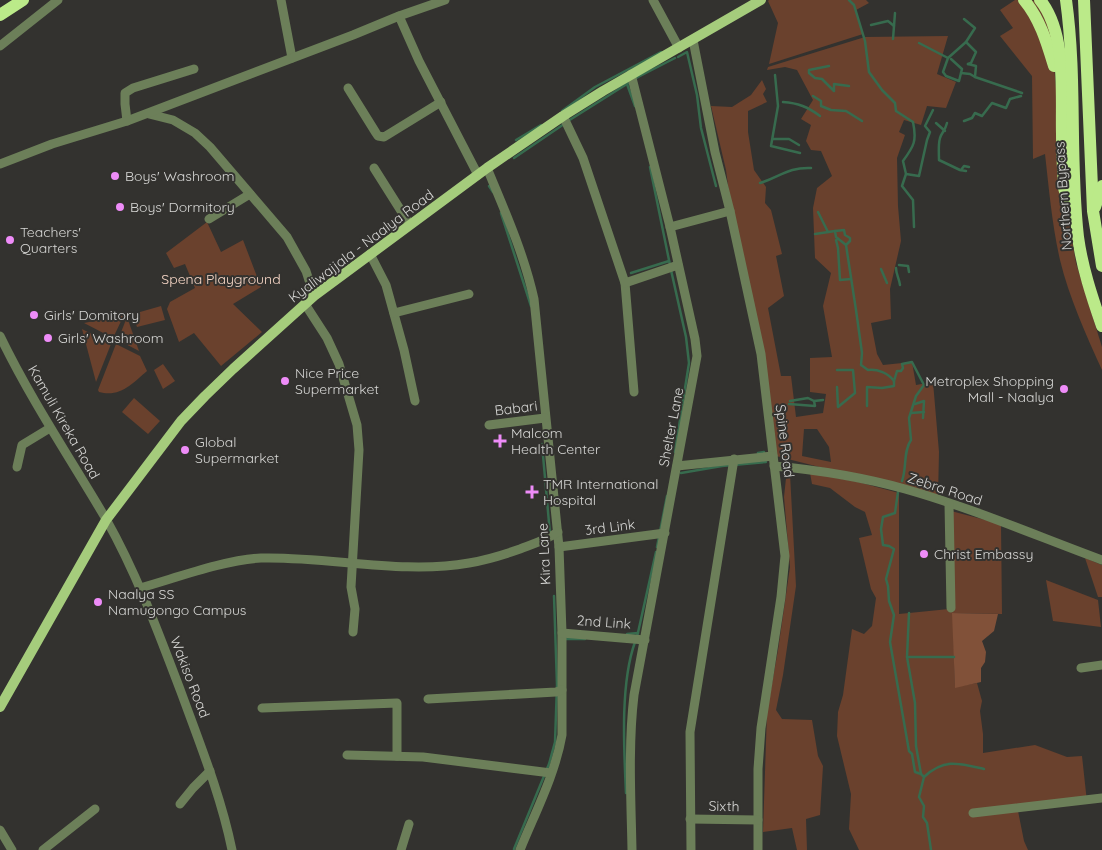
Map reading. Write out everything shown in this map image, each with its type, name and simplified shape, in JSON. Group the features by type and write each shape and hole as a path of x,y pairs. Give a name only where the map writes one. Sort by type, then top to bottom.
{"highway":[{"path":"0,15 23,0"},
{"path":"1024,0 1033,10 1041,27 1062,92"},
{"path":"1040,0 1046,8 1056,34 1062,92 1064,188 1067,199 1076,214"},
{"name":"Northern Bypass","path":"1066,0 1072,61 1078,239 1085,272 1102,326"},
{"name":"Northern Bypass","path":"1084,0 1093,211 1102,266"},
{"path":"1093,211 1102,186"}],"main road":[{"name":"Kyaliwajjala - Naalya Road","path":"0,707 106,520 181,421 205,396 314,296 487,168 632,79 678,48 761,0"}],"street":[{"path":"0,46 58,0"},
{"path":"281,0 292,58"},
{"path":"0,164 52,144 128,122 175,102 445,0"},
{"path":"653,0 678,48"},
{"path":"399,16 418,61 478,175"},
{"name":"Spine Road","path":"693,40 715,152 730,211 761,354 786,556 761,728 758,769 758,850"},
{"path":"128,122 125,104 126,93 133,88 194,68"},
{"name":"Shelter Lane","path":"632,79 670,227 674,266 695,340 697,356 665,533 639,639 632,711 632,850"},
{"path":"348,88 376,133 381,137 384,137 440,102"},
{"path":"149,114 173,120 195,133 210,148 287,237 306,271 314,296"},
{"path":"565,120 583,158 625,283 634,392"},
{"path":"374,168 410,225"},
{"name":"Kira Lane","path":"487,168 529,273 534,299 559,547 562,633 558,691 562,735 560,747 548,772 520,850"},
{"path":"209,219 250,194"},
{"path":"670,227 730,211"},
{"path":"370,254 386,285 415,401"},
{"path":"625,283 674,266"},
{"path":"394,313 469,294"},
{"path":"305,304 327,338 339,364 357,425 359,450 354,562 351,587 354,609 353,632"},
{"name":"Kamuli Kireka Road","path":"0,336 3,350 106,520"},
{"name":"Babari","path":"489,425 545,418"},
{"path":"17,467 22,445 50,428"},
{"path":"677,466 733,463 773,456"},
{"path":"691,850 690,732 733,463"},
{"name":"Zebra Road","path":"774,466 811,469 906,490 1102,560"},
{"path":"949,504 951,608"},
{"name":"Wakiso Road","path":"106,520 140,588 210,771 226,817 232,850"},
{"path":"140,588 242,560 280,558 416,567 470,563 550,538 558,532"},
{"name":"3rd Link","path":"559,547 665,533"},
{"name":"2nd Link","path":"562,633 639,639"},
{"path":"1081,668 1102,665"},
{"path":"428,700 558,691"},
{"path":"262,708 397,703 397,756"},
{"path":"347,755 423,757 548,772"},
{"path":"180,804 210,771"},
{"path":"974,813 1102,798"},
{"path":"43,850 95,809"},
{"name":"Sixth","path":"690,819 758,820"},
{"path":"401,850 409,824"},
{"path":"0,830 12,850"}],"green space":[{"path":"769,0 866,0 869,3 856,10 863,34 769,64 778,23"},
{"path":"1015,0 1048,1 1068,218 1076,263 1102,347 1102,370 1073,302 1060,260 1045,154 1033,159 1032,76 1000,36 1013,28 1000,10"},
{"path":"948,36 937,74 956,82 946,108 927,106 921,125 904,120 899,132 905,135 897,158 901,241 890,289 891,319 871,323 877,354 883,365 912,362 916,385 933,382 939,452 938,497 776,456 731,208 726,170 711,106 732,107 751,95 762,80 766,89 763,94 767,102 748,111 748,132 754,170 766,187 765,203 771,210 782,254 776,256 784,296 768,308 781,376 791,376 796,417 823,413 826,394 810,392 810,358 832,357 823,306 831,273 815,258 813,208 817,188 832,176 821,151 811,150 806,141 811,125 801,119 813,100 797,70 785,67 767,70 768,67 865,37","holes":["804,429 817,429 829,447 831,462 802,456"]},
{"name":"Spena Playground","path":"207,222 221,252 243,240 261,287 233,304 262,332 221,366 194,333 179,342 167,309 170,302 195,288 185,264 174,268 166,253"},
{"path":"161,306 165,320 137,327 133,314"},
{"path":"124,315 113,338 84,323"},
{"path":"127,317 139,351 118,340"},
{"path":"82,329 111,344 96,382"},
{"path":"116,344 140,356 147,371 120,391 113,393 99,392 98,390"},
{"path":"163,364 175,381 163,389 154,370"},
{"path":"134,398 160,421 148,434 122,412"},
{"path":"810,473 858,482 899,493 899,614 949,609 952,612 951,511 1001,524 1002,614 953,613 955,687 977,683 982,701 980,711 983,753 1035,745 1067,757 1082,756 1087,802 1018,811 1024,841 1028,850 859,850 849,829 851,794 837,736 838,712 843,695 852,629 864,634 872,626 876,598 871,589 859,538 872,535 865,512 855,507 830,488 812,484"},
{"path":"790,474 796,586 776,710 782,719 812,720 818,756 823,766 820,815 806,819 807,850 797,850 792,828 763,832 767,712 790,567 784,497 786,478"},
{"path":"1085,558 1102,565 1102,597 1098,597"},
{"path":"1046,580 1098,600 1101,627 1053,621"}],"shaded area":[{"path":"952,613 998,614 994,631 982,641 986,652 985,662 981,668 981,682 955,688"}],"waterway":[{"path":"849,0 854,5 865,41 869,72 882,90 895,103 896,111 913,122 915,134 912,147 903,161 906,174 902,186 913,200 914,227"},
{"path":"893,39 895,13"},
{"path":"951,59 962,69 959,81 946,76 943,72 948,58 966,42 975,28 964,19"},
{"path":"871,25 888,21 894,26"},
{"path":"966,42 976,52 971,63 968,64"},
{"path":"919,43 948,58"},
{"path":"562,111 595,87 661,52"},
{"path":"678,57 687,52 697,95 701,128 716,186"},
{"path":"568,121 638,77 675,58"},
{"path":"968,64 976,66 975,77 1022,93"},
{"path":"829,66 809,70 809,73 815,78 822,79 834,91 834,84 849,86"},
{"path":"961,73 970,74 975,77"},
{"path":"775,75 778,106 771,146 800,153"},
{"path":"627,84 635,106"},
{"path":"813,96 821,101 821,106 831,110 846,111 862,121"},
{"path":"964,121 972,118 975,113 982,116 992,103 1006,108 1010,99 1021,96"},
{"path":"783,102 803,106 820,116"},
{"path":"906,174 919,176 930,132 925,126 933,110"},
{"path":"936,123 945,131"},
{"path":"947,123 939,141 939,160 966,171"},
{"path":"514,158 564,124"},
{"path":"516,140 541,125"},
{"path":"773,139 789,139 799,145"},
{"path":"961,170 964,166 969,167"},
{"path":"650,167 670,265"},
{"path":"760,183 796,169 811,168"},
{"path":"489,186 493,192"},
{"path":"818,212 828,232"},
{"path":"501,213 531,306"},
{"path":"846,245 836,237 835,231 844,230 845,235 850,238 846,245 862,353 861,365 868,370 882,372 894,381 897,371 901,371 903,368 902,364 912,362 924,385 916,396 909,418 911,440 907,449 902,481"},
{"path":"815,234 835,231"},
{"path":"838,239 836,240 840,280 851,279"},
{"path":"631,273 669,261"},
{"path":"899,265 908,266 909,272"},
{"path":"896,268 900,285"},
{"path":"881,269 887,283"},
{"path":"671,270 686,337 689,363 675,452"},
{"path":"837,370 853,370 855,393 838,407 837,387"},
{"path":"867,406 867,387 882,388 894,386 894,381"},
{"path":"790,401 808,398 814,401 823,400"},
{"path":"789,404 815,406 814,401"},
{"path":"915,404 924,401 923,418"},
{"path":"911,413 924,412"},
{"path":"542,444 550,534"},
{"path":"758,453 764,452"},
{"path":"681,473 722,466 766,462"},
{"path":"898,492 895,513 883,517 881,529 883,545 894,549 886,579 889,601 894,615 890,642 909,751 912,754 915,772 924,777 919,797 924,806 923,817 927,823 931,850"},
{"path":"657,547 667,496"},
{"path":"637,637 656,552"},
{"path":"514,849 549,764 555,742 557,685 554,596"},
{"path":"909,613 907,657 915,703 916,746 921,774"},
{"path":"627,634 638,633"},
{"path":"566,639 585,639"},
{"path":"626,793 625,697 630,659 635,642"},
{"path":"907,657 954,657"},
{"path":"924,777 938,767 952,764 984,769"}],"place":[{"name":"Boys' Washroom","path":"115,176"},
{"name":"Boys' Dormitory","path":"120,207"},
{"name":"Teachers' Quarters","path":"10,240"},
{"name":"Girls' Domitory","path":"34,315"},
{"name":"Girls' Washroom","path":"48,338"},
{"name":"Nice Price Supermarket","path":"285,381"},
{"name":"Metroplex Shopping Mall - Naalya","path":"1064,389"},
{"name":"Malcom Health Center","path":"500,441"},
{"name":"Global Supermarket","path":"185,450"},
{"name":"TMR International Hospital","path":"532,492"},
{"name":"Christ Embassy","path":"924,554"},
{"name":"Naalya SS Namugongo Campus","path":"98,602"}]}
